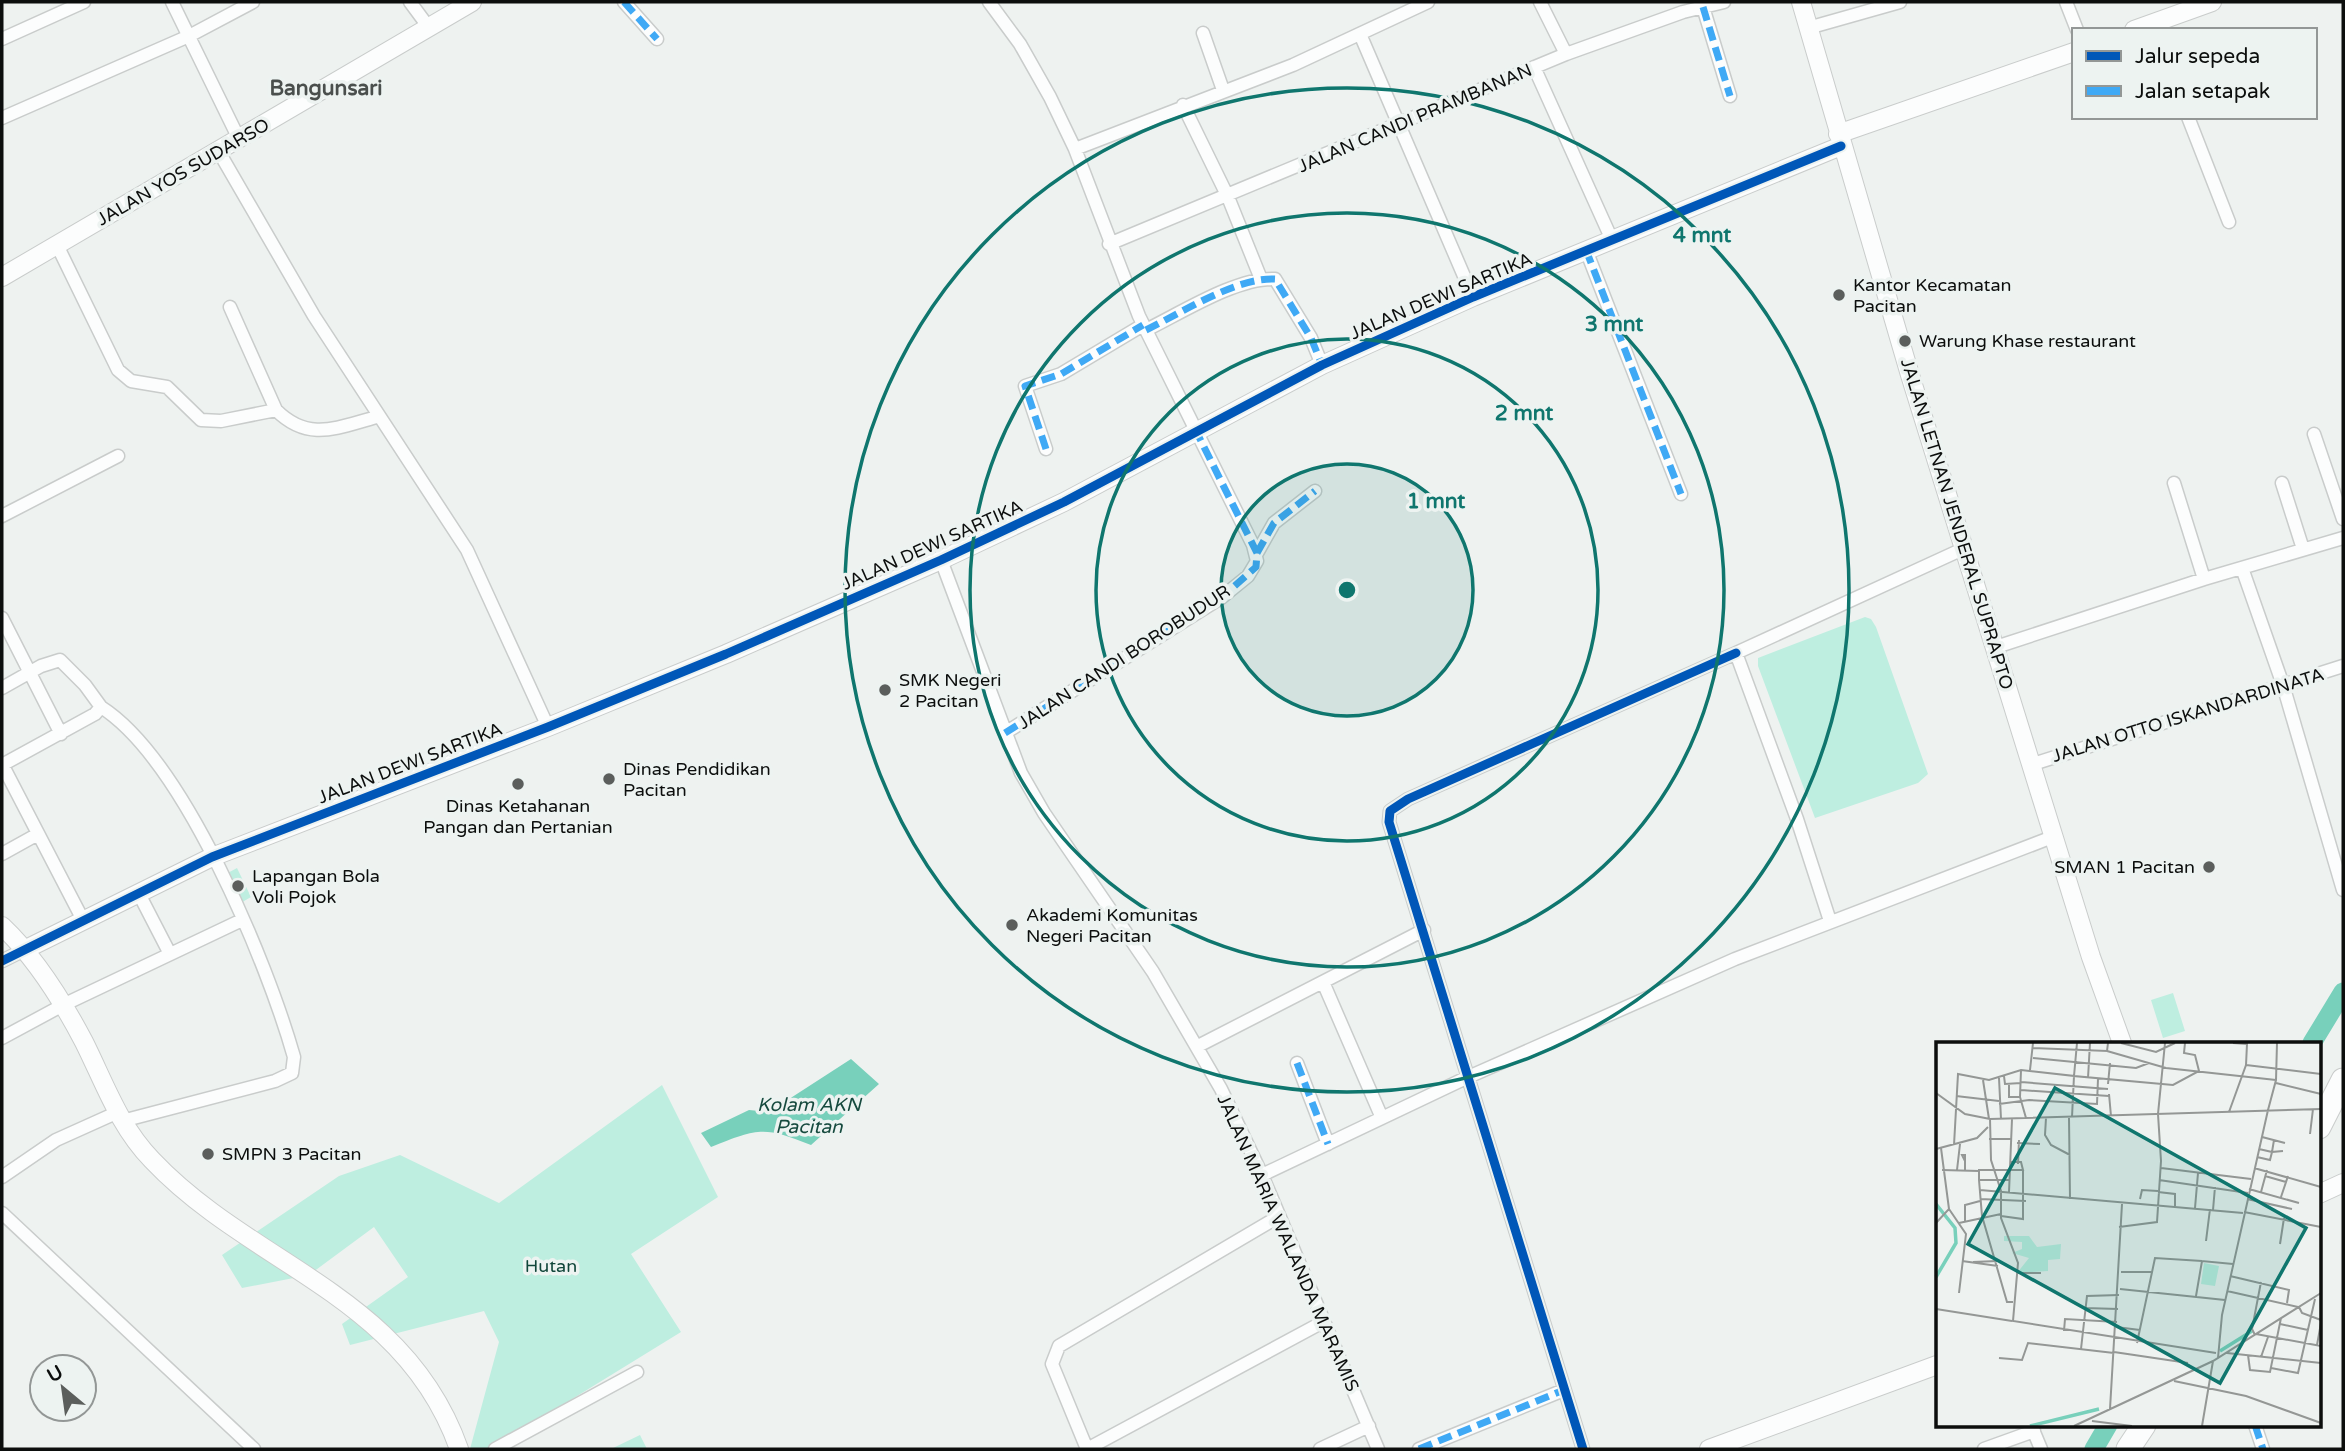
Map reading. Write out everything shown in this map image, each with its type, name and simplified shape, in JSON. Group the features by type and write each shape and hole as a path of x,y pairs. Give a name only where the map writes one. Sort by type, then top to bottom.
{"highway":[{"path":"2320,1125 2343,1080"},
{"path":"2128,1449 2143,1426"}],"street":[{"path":"2,39 84,2"},
{"path":"172,2 239,139"},
{"path":"2,118 189,36 254,2"},
{"path":"410,2 430,29"},
{"name":"JALAN YOS SUDARSO","path":"2,277 472,2"},
{"path":"624,2 657,38"},
{"path":"989,2 1020,44 1075,149 1109,244 1145,327 1257,553"},
{"path":"1075,149 1183,104 1293,65 1428,2"},
{"path":"1540,2 1566,54"},
{"name":"JALAN CANDI PRAMBANAN","path":"1109,244 1228,197 1566,54 1724,2"},
{"name":"JALAN LETNAN JENDERAL SUPRAPTO","path":"1801,2 1839,140 2091,957 2122,1042"},
{"path":"1808,28 1900,2"},
{"path":"2066,2 2076,28"},
{"path":"2145,28 2170,9 2212,2"},
{"path":"1703,7 1730,96"},
{"path":"1203,33 1223,90"},
{"path":"1360,33 1473,297"},
{"name":"JALAN DEWI SARTIKA","path":"26,949 212,858 726,654 940,560 1197,433 1322,365 1473,297 1612,240 1839,140 2072,53"},
{"path":"1534,67 1612,240"},
{"path":"1183,104 1228,197 1261,279"},
{"path":"2189,119 2229,222"},
{"path":"219,152 377,417 429,487 467,550 548,726"},
{"path":"57,245 110,356 124,376 167,387 201,420 222,422 276,410"},
{"path":"1586,250 1681,494"},
{"path":"1046,449 1024,391 1025,386 1061,374 1145,327 1261,279 1275,279 1285,291 1322,365"},
{"path":"230,307 276,410 295,426 316,431 377,417"},
{"path":"2314,434 2343,519"},
{"path":"2,516 118,456"},
{"path":"2282,483 2303,549"},
{"path":"2174,484 2204,579"},
{"name":"JALAN CANDI BOROBUDUR","path":"1005,733 1220,598 1256,566 1257,553 1274,523 1315,491"},
{"path":"1996,647 2204,579 2343,538"},
{"path":"1583,1449 1466,1078 1389,822 1390,811 1408,799 1965,548"},
{"name":"JALAN MARIA WALANDA MARAMIS","path":"940,560 1021,773 1044,813 1153,972 1198,1046 1262,1175 1378,1449"},
{"path":"2242,568 2283,685 2343,890"},
{"path":"2,618 61,734"},
{"path":"1736,653 1797,819 1830,921"},
{"path":"2,688 60,660 85,685 101,708 120,719 161,768 212,858 242,920 280,1008 294,1057 292,1073 275,1081 119,1117 56,1140 2,1177"},
{"name":"JALAN OTTO ISKANDARDINATA","path":"2033,764 2343,666"},
{"path":"83,920 2,764 61,734 101,708"},
{"path":"2,854 38,834"},
{"path":"1262,1175 1466,1078 1735,959 2055,836"},
{"path":"138,892 170,954"},
{"path":"2,1038 63,1005 242,920"},
{"path":"2,926 26,949 63,1005 131,1137 154,1163 205,1207 337,1294 379,1330 431,1391 459,1449"},
{"path":"1198,1046 1423,930"},
{"path":"2,961 26,949"},
{"path":"1323,982 1381,1118"},
{"path":"1297,1063 1328,1144"},
{"path":"2320,1194 2343,1184"},
{"path":"2,1213 254,1449"},
{"path":"1278,1217 1059,1346 1052,1364 1087,1449 1323,1322"},
{"path":"1717,1448 1936,1365"},
{"path":"495,1449 637,1372"},
{"path":"1419,1449 1564,1390"},
{"path":"1320,1449 1369,1426"},
{"path":"2255,1426 2263,1449"},
{"path":"1984,1449 2033,1428 2041,1449"}],"green space":[{"path":"1865,617 1871,619 1876,627 1928,774 1918,783 1815,818 1758,666 1758,658"},
{"name":"Lapangan Bola Voli Pojok","path":"237,868 251,897 239,904 224,875"},
{"path":"2173,993 2185,1031 2163,1038 2151,1000"},
{"name":"Hutan","path":"662,1085 718,1197 631,1254 681,1332 491,1449 470,1449 499,1342 484,1311 350,1345 342,1324 408,1277 374,1227 309,1275 242,1288 222,1255 339,1176 400,1155 499,1203"},
{"path":"640,1435 647,1449 611,1449"}],"water":[{"name":"Kolam AKN Pacitan","path":"851,1059 879,1084 811,1145 771,1132 761,1132 740,1136 711,1147 701,1133 749,1110 769,1112"}],"waterway":[{"path":"2313,1042 2343,992"},
{"path":"2094,1449 2107,1426"}],"marked path":[{"path":"624,2 657,39"},
{"path":"1703,7 1730,96"},
{"path":"1586,250 1681,494"},
{"path":"1146,330 1227,290 1260,280 1275,279 1311,338 1322,365"},
{"path":"1046,449 1025,386 1061,374 1143,325"},
{"path":"1005,733 1221,598 1256,567 1257,553 1197,433"},
{"path":"1257,553 1274,523 1315,491"},
{"path":"1297,1063 1328,1144"},
{"path":"1419,1449 1564,1390"},
{"path":"2255,1426 2263,1449"}],"cycle path":[{"path":"2,961 212,857 548,727 726,654 941,560 1064,502 1322,365 1473,297 1841,146"},
{"path":"1583,1449 1389,822 1390,811 1408,799 1736,653"}],"place":[{"name":"Kantor Kecamatan Pacitan","path":"1839,295"},
{"name":"Warung Khase restaurant","path":"1905,341"},
{"name":"SMK Negeri 2 Pacitan","path":"885,690"},
{"name":"Dinas Pendidikan Pacitan","path":"609,779"},
{"name":"Dinas Ketahanan Pangan dan Pertanian","path":"518,784"},
{"name":"SMAN 1 Pacitan","path":"2209,867"},
{"name":"Lapangan Bola Voli Pojok","path":"238,886"},
{"name":"Akademi Komunitas Negeri Pacitan","path":"1012,925"},
{"name":"SMPN 3 Pacitan","path":"208,1154"}],"district":[{"name":"Bangunsari","path":"326,88"}]}
